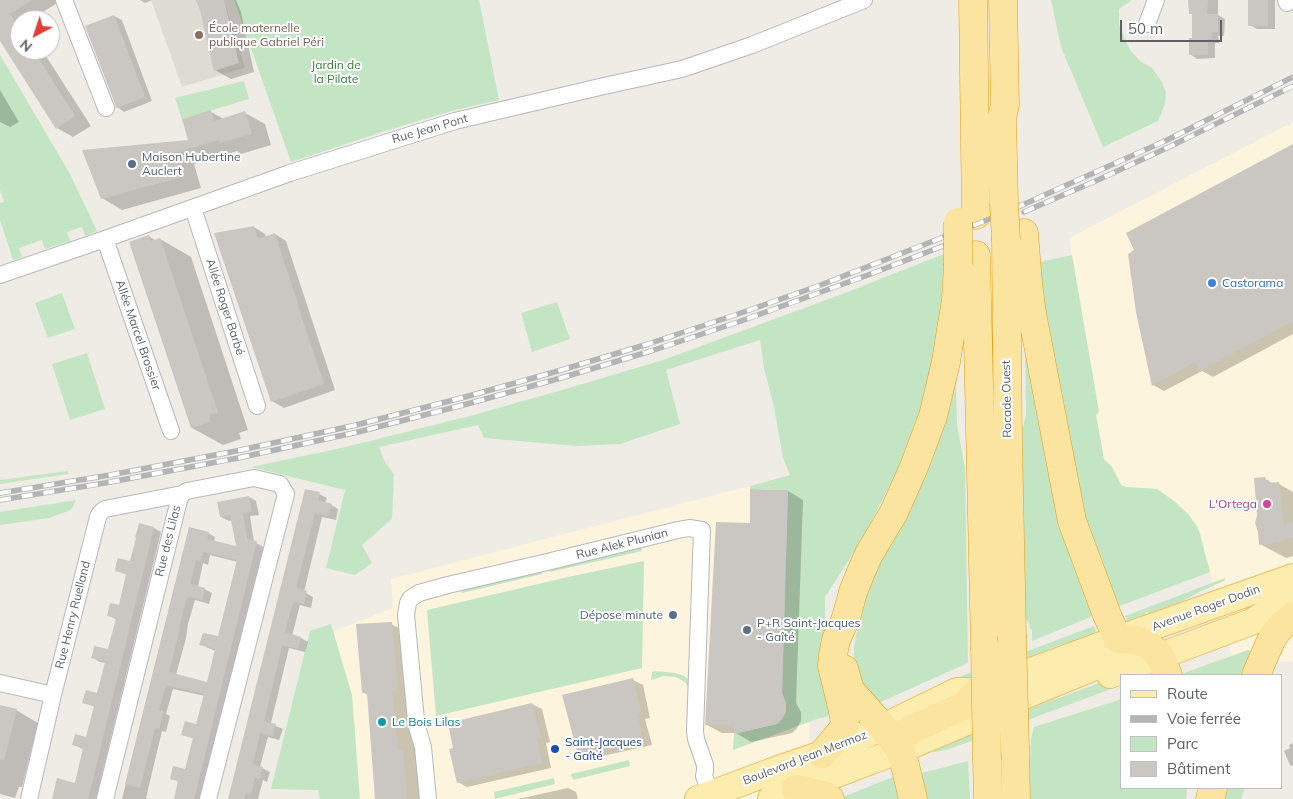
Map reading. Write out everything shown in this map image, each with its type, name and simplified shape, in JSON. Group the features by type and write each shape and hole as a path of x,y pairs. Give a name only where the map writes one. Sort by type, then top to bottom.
{"highway":[{"path":"973,0 974,167 967,219 967,260 985,647 988,799"},
{"name":"Rocade Ouest","path":"1003,0 1006,105 1002,118 1015,237 1008,443 1016,799"},
{"path":"1015,237 1028,283 1032,314 1072,521 1106,614 1121,647 1136,640 1159,659"},
{"path":"900,750 884,727 850,690 842,662 842,645 846,618 853,592 869,554 894,512 933,416 946,362 956,300 967,260"},
{"path":"1256,674 1272,638 1282,625 1293,616"},
{"path":"822,754 841,732 845,724 832,666 836,640 846,618"},
{"path":"913,799 906,766 900,750 899,744 901,739 912,729 964,706 977,691"},
{"path":"796,789 826,796 830,799"}],"main road":[{"name":"Avenue Roger Dodin","path":"1121,647 1241,595 1293,577"},
{"name":"Avenue Roger Dodin","path":"1159,659 1251,622 1266,614 1293,594"},
{"path":"969,721 1068,691 1159,659 1222,619 1241,595"},
{"name":"Boulevard Jean Mermoz","path":"707,797 822,754 884,727 957,691 977,691 1121,647"},
{"path":"969,721 1121,647"},
{"name":"Boulevard Jean Mermoz","path":"771,799 900,750 969,721"}],"street":[{"path":"64,0 106,108"},
{"name":"Rue Jean Pont","path":"0,273 106,239 314,165 455,121 682,70 752,45 864,0"},
{"path":"1147,24 1156,0"},
{"name":"Allée Roger Barbé","path":"193,208 257,406"},
{"name":"Allée Marcel Brossier","path":"106,239 171,431"},
{"name":"Rue des Lilas","path":"105,799 177,504 182,494 187,491 254,478 280,484 286,494 208,799"},
{"name":"Rue Henry Ruelland","path":"29,799 53,695 100,513 114,507 182,494"},
{"name":"Rue Alek Plunian","path":"428,799 424,747 417,727 406,615 408,603 413,596 448,585 689,528 702,530 695,731 706,771 704,776 707,797"},
{"path":"0,683 53,695"}],"shaded area":[{"name":"École maternelle publique Gabriel Péri","path":"151,0 224,0 245,68 182,87"},
{"path":"1293,122 1293,660 1234,666 1197,526 1188,514 1174,501 1157,489 1121,485 1112,467 1104,459 1096,415 1099,411 1069,238"},
{"path":"807,471 807,661 812,799 333,799 327,634 393,608 391,579"}],"green space":[{"name":"Jardin de la Pilate","path":"234,0 479,0 499,100 455,110 291,162"},
{"path":"1051,0 1132,0 1119,9 1119,25 1130,50 1140,61 1152,68 1162,82 1166,92 1165,104 1158,121 1103,147 1061,47"},
{"path":"0,55 70,174 97,231 85,236 82,227 67,232 70,241 45,249 42,240 19,248 22,257 13,260 0,220 0,203 4,202 0,190"},
{"path":"244,81 249,99 182,119 175,98"},
{"path":"944,254 941,311 936,345 918,416 898,469 878,509 859,544 825,597 825,658 833,715 817,719 733,750 734,734 777,724 786,712 786,703 782,693 788,490 750,489 750,486 790,475 783,458 760,340 666,370 680,424 620,444 577,446 484,438 478,425 379,447 385,462 394,474 392,519 362,545 372,563 355,575 326,568 345,490 251,467 346,447 470,416 663,360 837,296"},
{"path":"1072,255 1099,412 1096,415 1104,459 1112,467 1121,485 1157,489 1188,514 1197,526 1210,572 1114,608 1085,533 1034,263"},
{"path":"62,293 75,329 48,338 35,303"},
{"path":"557,302 570,339 532,352 521,313"},
{"path":"962,340 956,385 957,424 965,469 968,663 874,705 853,671 854,648 859,619 871,572"},
{"path":"1025,345 1098,614 1032,641 1032,629 1030,629 1029,622 1024,617 1020,439 1026,415"},
{"path":"87,353 105,409 70,420 52,364"},
{"path":"68,471 68,474 0,484 0,480"},
{"path":"76,500 71,510 49,518 0,525 0,512"},
{"path":"641,547 642,551 550,572 549,568"},
{"path":"644,561 642,668 436,716 427,610"},
{"path":"542,570 542,574 462,593 462,589"},
{"path":"1225,578 1224,581 1167,609 1149,616 1148,612 1145,613 1147,617 1129,625 1125,616"},
{"path":"331,624 352,695 360,799 320,799 318,790 271,789 310,631"},
{"path":"1094,626 1097,634 1057,646 881,715 964,675"},
{"path":"1248,650 1259,655 1251,674 1181,674"},
{"path":"1148,665 1157,673 1154,674 1124,674"},
{"path":"652,672 684,676 689,680 690,689 685,682 676,677 664,676 651,680"},
{"path":"1120,675 1120,686 947,750 934,752 931,745"},
{"path":"1120,700 1120,789 1187,789 1186,799 1028,799 1031,739 1034,727"},
{"path":"629,760 630,766 573,780 571,774"},
{"path":"968,761 970,799 921,799 915,775"},
{"path":"898,775 902,799 840,798"},
{"path":"554,778 555,784 495,799 494,792"},
{"path":"1224,789 1245,789 1241,799 1219,799"}],"building":[{"path":"0,0 32,0 16,10 10,10 10,57 0,41"},
{"path":"196,0 224,0 239,63 214,71"},
{"path":"1188,0 1208,0 1207,14 1218,14 1218,32 1212,32 1212,39 1208,39 1208,55 1189,55 1189,38 1192,38 1192,14 1189,14"},
{"path":"1248,0 1268,0 1268,26 1248,26"},
{"path":"114,15 145,97 116,108 85,26"},
{"path":"12,60 39,60 75,116 56,129"},
{"name":"Maison Hubertine Auclert","path":"211,110 214,121 245,111 252,134 220,143 219,140 174,153 182,177 101,199 82,150 188,140 182,119"},
{"name":"Castorama","path":"1293,144 1293,321 1200,371 1195,362 1152,386 1136,312 1128,254 1134,250 1126,233"},
{"path":"254,226 258,239 275,233 324,384 271,402 214,233"},
{"path":"149,235 151,241 160,238 218,413 209,415 211,422 191,428 129,242"},
{"path":"1265,477 1266,481 1269,480 1269,483 1279,482 1284,525 1293,521 1293,537 1263,546 1262,544 1259,545 1255,523 1257,516 1254,478"},
{"path":"305,489 320,492 318,500 332,504 328,516 315,513 296,588 307,591 304,604 293,602 285,632 301,637 298,649 282,645 264,721 276,724 272,736 260,733 253,764 263,767 260,779 255,777 251,794 246,793 244,799 228,799"},
{"name":"P+R Saint-Jacques - Gaîté","path":"750,489 788,490 782,693 786,703 786,712 777,724 734,734 734,725 705,725 716,522 750,523"},
{"path":"249,496 252,511 243,513 247,539 257,541 194,799 174,799 178,781 170,779 173,766 185,769 193,738 181,735 185,721 196,724 204,694 166,685 159,710 164,711 159,729 155,728 140,788 125,784 189,527 209,532 207,539 236,546 230,515 220,517 217,502","holes":["203,552 237,560 218,636 203,633 199,645 215,649 207,682 169,672 187,597 202,600 205,588 190,584 196,560 200,562"]},
{"path":"139,523 154,527 88,799 52,799 57,778 75,783 83,748 72,745 75,734 86,737 94,706 82,703 86,690 97,693 105,662 91,658 94,646 108,649 116,618 107,616 110,603 119,605 126,574 115,571 116,564 118,558 130,561"},
{"name":"Le Bois Lilas","path":"392,622 398,690 392,691 398,750 403,750 407,799 375,799 367,693 362,693 356,624"},
{"path":"633,678 641,712 637,714 643,740 578,755 562,695"},
{"path":"532,703 541,737 537,738 542,763 457,783 449,749 453,748 448,723"},
{"path":"0,705 17,709 4,760 0,759"}],"railway":[{"path":"0,493 110,475 236,451 356,425 465,397 648,344 818,286 1000,215 1167,140 1293,77"},
{"path":"1024,212 1171,146 1293,86"},
{"path":"0,500 111,482 238,458 358,432 467,404 651,351 741,321 943,246"}],"place":[{"name":"École maternelle publique Gabriel Péri","path":"199,35"},
{"name":"Maison Hubertine Auclert","path":"132,164"},
{"name":"Castorama","path":"1212,283"},
{"name":"L'Ortega","path":"1267,504"},
{"name":"Dépose minute","path":"673,615"},
{"name":"P+R Saint-Jacques - Gaîté","path":"747,630"},
{"name":"Le Bois Lilas","path":"382,722"},
{"name":"Saint-Jacques - Gaîté","path":"555,749"}]}
